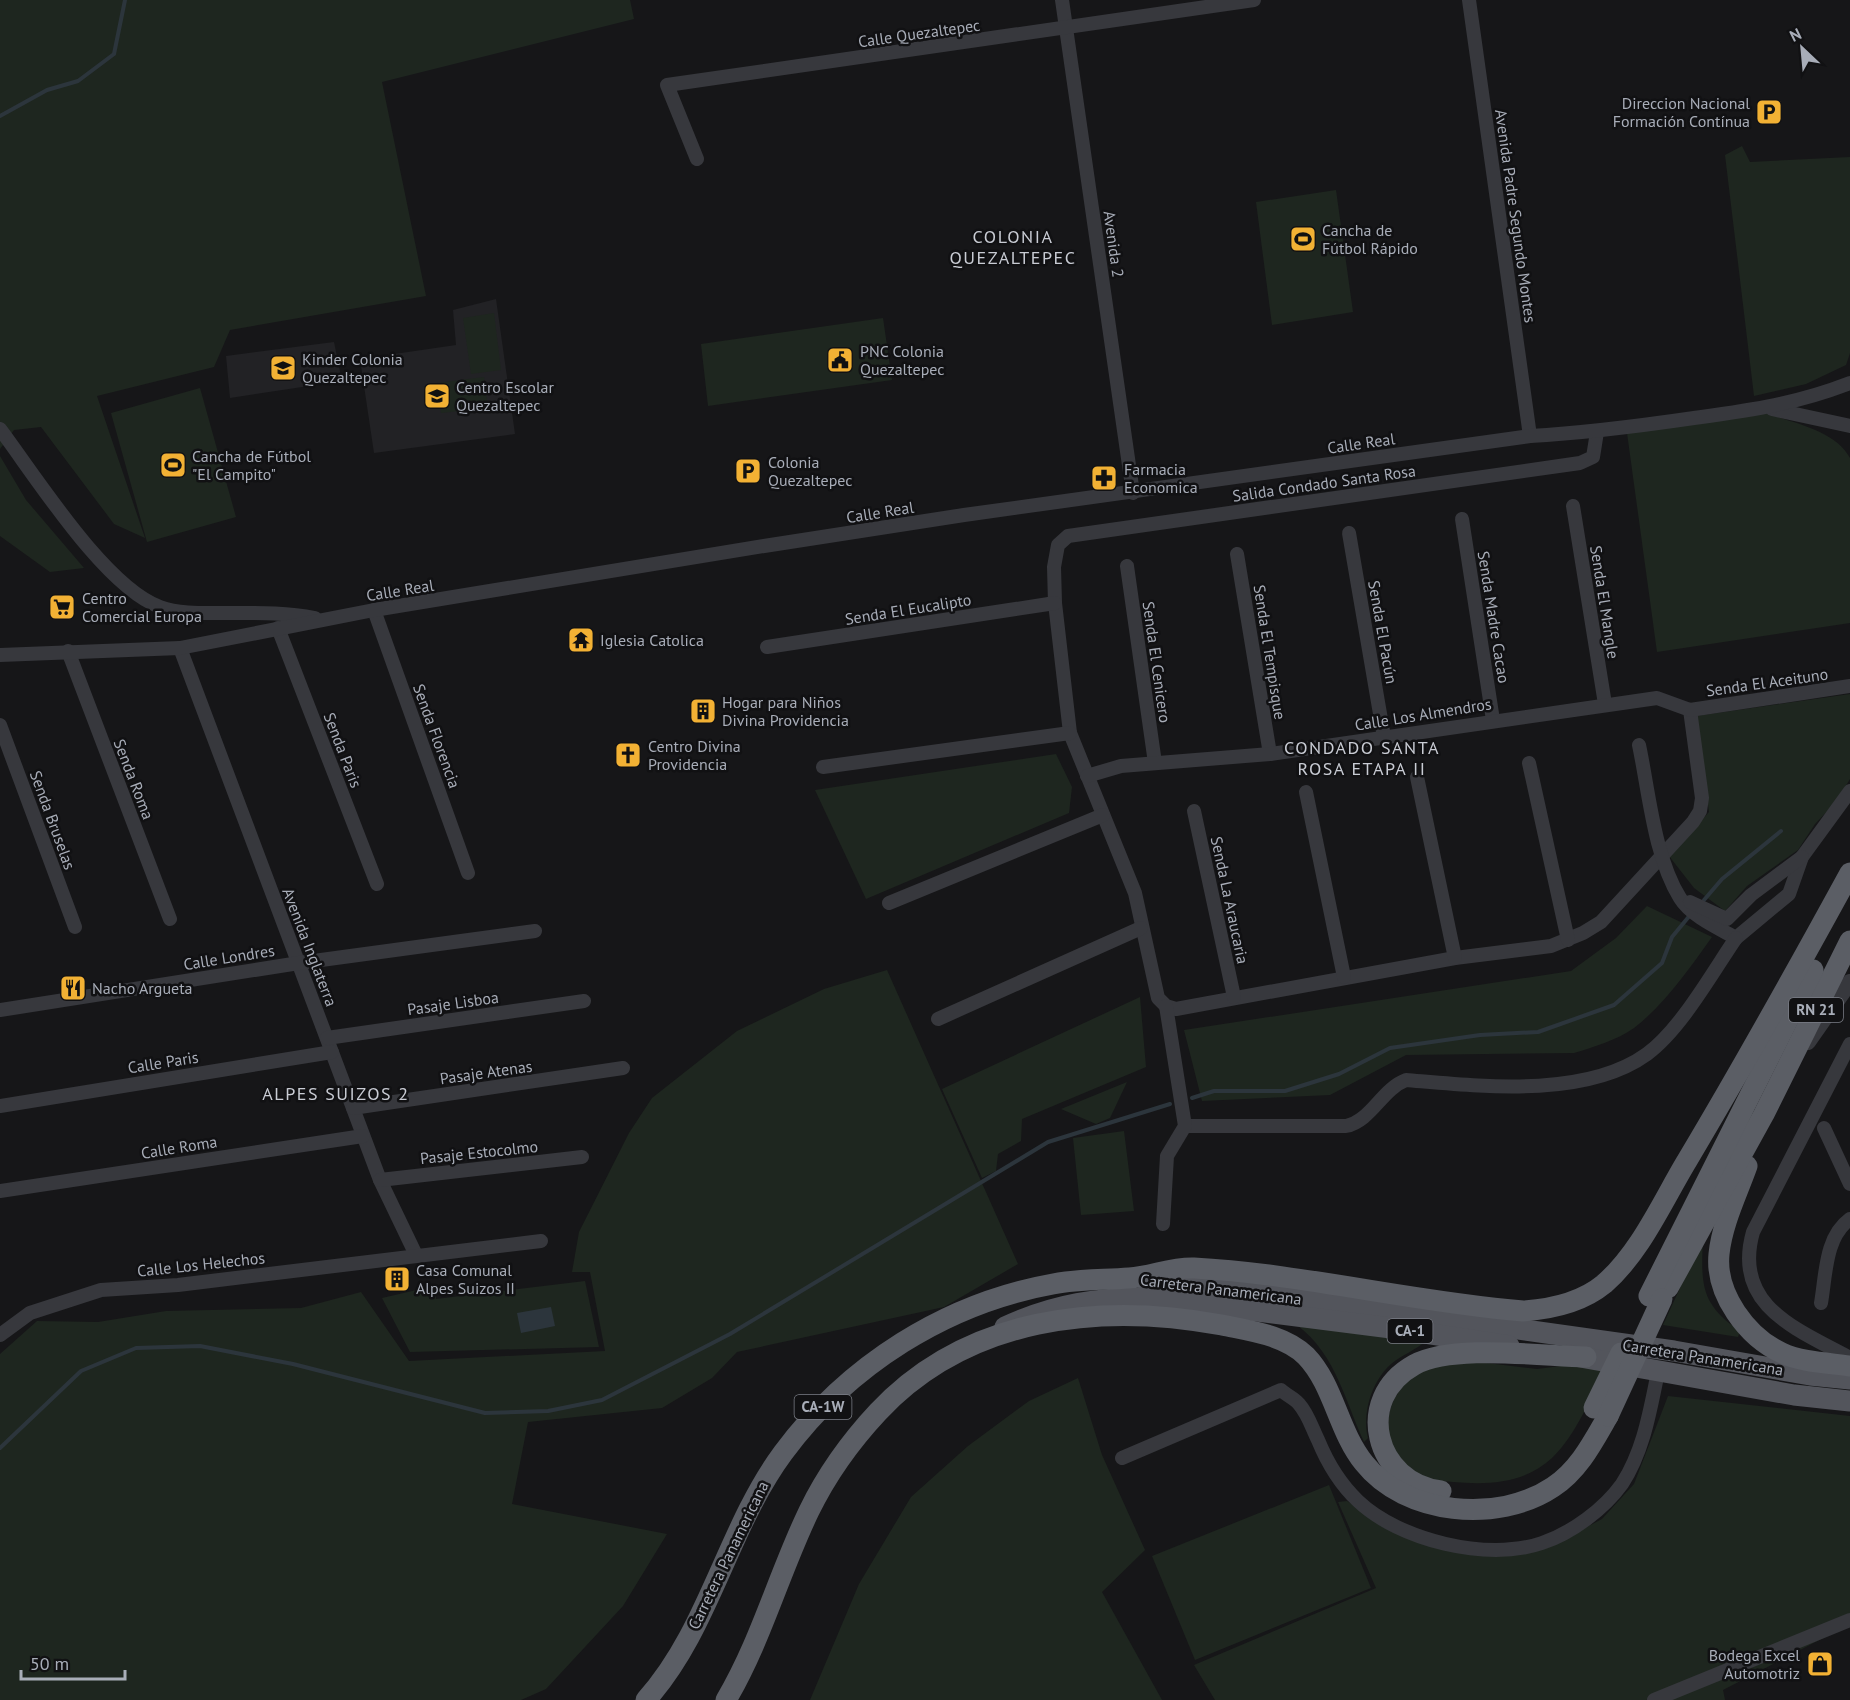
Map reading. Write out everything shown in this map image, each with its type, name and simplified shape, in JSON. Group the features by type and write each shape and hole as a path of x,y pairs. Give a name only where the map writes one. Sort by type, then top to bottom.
{"highway":[{"path":"1131,1278 1191,1268 1523,1311 1557,1307 1589,1294 1604,1283 1618,1268 1650,1222 1758,1040 1850,873"},
{"path":"975,1342 1047,1321 1106,1317 1192,1320 1256,1332 1284,1341 1306,1356 1322,1380 1341,1425 1362,1461 1376,1476 1401,1494 1425,1503 1446,1506 1492,1507 1520,1502 1542,1494 1555,1486 1584,1457 1601,1412 1821,953 1850,880"},
{"name":"RN 21","path":"1764,1114 1850,941"},
{"path":"1656,1297 1764,1114"},
{"path":"1764,1114 1722,1238 1719,1263 1722,1283 1739,1316 1768,1346 1784,1355 1850,1366"},
{"name":"Carretera Panamericana","path":"646,1700 686,1642 747,1512 767,1477 799,1433 851,1380 907,1339 967,1309 1051,1284 1089,1279 1131,1278"},
{"name":"Carretera Panamericana","path":"726,1700 743,1672 809,1511 838,1459 904,1386 929,1366 975,1342"},
{"path":"1586,1357 1465,1354 1444,1356 1414,1365 1390,1386 1382,1402 1378,1434 1383,1452 1393,1466 1411,1481 1430,1490 1484,1494 1518,1488 1548,1473 1572,1450 1601,1412"}],"main road":[{"name":"Carretera Panamericana","path":"1131,1278 1168,1280 1674,1351 1810,1375 1850,1379"},
{"name":"Carretera Panamericana","path":"975,1342 1033,1314 1054,1307 1123,1297 1212,1304 1586,1357 1658,1372 1794,1395 1850,1401"}],"street":[{"name":"Avenida 2","path":"1062,0 1133,493"},
{"name":"Calle Quezaltepec","path":"697,159 667,86 1254,0"},
{"name":"Avenida Padre Segundo Montes","path":"1469,0 1530,436"},
{"name":"Calle Real","path":"0,655 180,648 374,610 870,530 1530,436 1597,432 1767,408 1809,398 1850,383"},
{"name":"Calle Real","path":"1767,408 1850,426"},
{"path":"0,429 95,555 121,582 160,607 195,613 289,613 322,620"},
{"name":"Salida Condado Santa Rosa","path":"1055,603 1054,567 1058,546 1068,536 1563,466 1593,457 1597,432"},
{"name":"Senda El Mangle","path":"1572,506 1605,704"},
{"name":"Senda Madre Cacao","path":"1461,519 1493,720"},
{"name":"Senda El Pacún","path":"1349,533 1384,737"},
{"name":"Senda El Tempisque","path":"1237,554 1270,754"},
{"name":"Senda El Cenicero","path":"1127,566 1155,763"},
{"path":"1055,603 1070,733 1134,892 1158,998 1166,1006 1176,1010 1234,997 1455,958 1551,946 1568,940 1601,922 1694,822 1700,811 1702,798 1690,710"},
{"name":"Senda El Eucalipto","path":"767,647 1055,603"},
{"name":"Senda Florencia","path":"374,610 468,873"},
{"name":"Senda Paris","path":"278,628 377,884"},
{"name":"Avenida Inglaterra","path":"180,648 380,1180 416,1255"},
{"name":"Senda Roma","path":"68,651 170,919"},
{"name":"Senda El Aceituno","path":"1690,710 1850,686"},
{"name":"Calle Los Almendros","path":"1087,776 1121,766 1270,754 1657,698 1690,710"},
{"name":"Senda Bruselas","path":"0,725 75,927"},
{"path":"823,767 1070,733"},
{"path":"1638,745 1662,856 1680,899 1708,923 1736,938"},
{"path":"1528,763 1568,940"},
{"path":"1417,777 1455,958"},
{"path":"1185,1126 1346,1126 1357,1122 1406,1080 1503,1088 1607,1076 1648,1053 1661,1040 1685,1014 1736,938 1789,894 1802,857 1850,791"},
{"path":"1306,792 1344,977"},
{"name":"Senda La Araucaria","path":"1194,811 1234,997"},
{"path":"890,903 1103,815"},
{"path":"1680,899 1727,919 1751,895 1802,857"},
{"path":"938,1018 1141,928"},
{"name":"Calle Londres","path":"0,1010 298,963 535,931"},
{"path":"1781,1080 1850,982"},
{"name":"Pasaje Lisboa","path":"327,1038 584,1001"},
{"path":"1163,1224 1167,1156 1185,1126 1166,1006"},
{"path":"1850,1044 1834,1071 1753,1232 1749,1262 1756,1290 1772,1312 1795,1328 1850,1358"},
{"name":"Calle Paris","path":"0,1106 332,1052"},
{"path":"1834,1071 1850,1063"},
{"name":"Pasaje Atenas","path":"353,1108 624,1068"},
{"path":"1824,1128 1850,1184"},
{"name":"Calle Roma","path":"0,1191 363,1136"},
{"name":"Pasaje Estocolmo","path":"380,1180 582,1157"},
{"path":"1821,1303 1832,1239 1839,1227 1850,1219"},
{"name":"Calle Los Helechos","path":"0,1335 30,1313 101,1290 178,1285 541,1241"},
{"path":"1122,1458 1281,1390 1299,1403 1342,1483 1358,1501 1381,1518 1401,1529 1444,1543 1491,1549 1514,1549 1542,1543 1564,1533 1604,1505 1616,1491 1633,1463 1643,1440 1658,1372"},
{"path":"1654,1700 1850,1620"}],"shaded area":[{"path":"0,0 630,0 634,19 382,82 426,296 230,330 214,367 97,396 145,538 114,524 41,427 14,430 0,449"},
{"path":"1742,146 1750,162 1850,157 1850,353 1846,365 1806,384 1754,396 1725,155"},
{"path":"1336,190 1353,312 1272,325 1256,202"},
{"name":"Centro Escolar Quezaltepec","path":"496,299 515,434 374,453 360,359 456,345 453,310"},
{"path":"494,313 501,370 471,374 463,318"},
{"path":"883,318 892,380 708,406 701,344"},
{"name":"Kinder Colonia Quezaltepec","path":"334,342 342,381 230,398 226,356"},
{"path":"484,377 488,408 441,413 437,383"},
{"name":"Cancha de Fútbol \"El Campito\"","path":"200,388 236,517 147,542 111,413"},
{"path":"1762,412 1823,434 1843,448 1850,458 1850,623 1657,652 1627,433"},
{"path":"0,456 26,500 84,568 50,572 0,536"},
{"path":"1850,694 1850,779 1836,802 1815,824 1798,850 1747,886 1725,911 1694,888 1669,856 1709,812 1696,716"},
{"path":"1056,754 1072,787 1069,813 866,899 815,790"},
{"path":"1647,906 1712,937 1656,1008 1634,1028 1613,1040 1574,1053 1406,1055 1330,1095 1202,1101 1184,1030 1571,971 1616,938"},
{"path":"887,970 1018,1264 944,1307 737,1352 712,1378 662,1408 528,1422 512,1504 667,1534 623,1606 546,1689 521,1700 0,1700 0,1354 37,1321 98,1322 166,1311 301,1308 361,1292 409,1361 605,1351 590,1272 572,1272 579,1232 629,1133 652,1098 737,1031 824,989"},
{"path":"1140,997 1146,1067 1022,1119 1021,1141 998,1154 996,1171 982,1178 942,1089"},
{"path":"1127,1082 1110,1118 1096,1124 1061,1109"},
{"path":"1124,1131 1134,1211 1081,1215 1073,1138"},
{"path":"1703,1238 1702,1268 1706,1292 1717,1312 1740,1331 1738,1337 1663,1325"},
{"path":"585,1281 599,1347 410,1352 382,1298 434,1286 436,1299"},
{"path":"551,1307 555,1326 521,1333 517,1313"},
{"path":"1288,1319 1427,1340 1391,1364 1378,1380 1367,1409 1368,1438 1364,1442 1327,1358 1304,1330"},
{"path":"1462,1360 1537,1369 1576,1364 1606,1367 1569,1438 1541,1467 1518,1478 1492,1483 1443,1481 1417,1475 1401,1461 1393,1448 1388,1421 1391,1407 1406,1382 1418,1372 1434,1365"},
{"path":"1078,1378 1102,1455 1145,1550 1102,1592 1162,1700 810,1700 859,1584 911,1497 968,1446 1029,1401"},
{"path":"1668,1396 1850,1416 1850,1624 1723,1690 1725,1700 1215,1700 1194,1665 1376,1588 1338,1502 1347,1501 1385,1526 1437,1547 1547,1548 1602,1519 1634,1484"},
{"path":"1329,1485 1371,1588 1195,1660 1152,1556"}],"waterway":[{"path":"0,116 47,90 78,81 114,54 125,0"},
{"path":"1704,900 1722,879 1781,831"},
{"path":"1192,1098 1214,1091 1285,1091 1339,1074 1390,1048 1480,1035 1538,1032 1614,1005 1662,963 1672,937 1691,914"},
{"path":"0,1448 81,1371 136,1348 200,1346 293,1364 485,1413 548,1411 602,1400 730,1334 1048,1142 1170,1104"}],"place":[{"name":"Direccion Nacional Formación Contínua","path":"1769,112"},
{"name":"Cancha de Fútbol Rápido","path":"1303,239"},
{"name":"PNC Colonia Quezaltepec","path":"840,360"},
{"name":"Kinder Colonia Quezaltepec","path":"283,368"},
{"name":"Centro Escolar Quezaltepec","path":"437,396"},
{"name":"Cancha de Fútbol \"El Campito\"","path":"173,465"},
{"name":"Colonia Quezaltepec","path":"748,471"},
{"name":"Farmacia Economica","path":"1104,478"},
{"name":"Centro Comercial Europa","path":"62,607"},
{"name":"Iglesia Catolica","path":"581,640"},
{"name":"Hogar para Niños Divina Providencia","path":"703,711"},
{"name":"Centro Divina Providencia","path":"628,755"},
{"name":"Nacho Argueta","path":"73,988"},
{"name":"Casa Comunal Alpes Suizos II","path":"397,1279"},
{"name":"Bodega Excel Automotriz","path":"1820,1664"}],"district":[{"name":"COLONIA QUEZALTEPEC","path":"1013,247"},
{"name":"CONDADO SANTA ROSA ETAPA II","path":"1362,758"},
{"name":"ALPES SUIZOS 2","path":"336,1094"}]}
